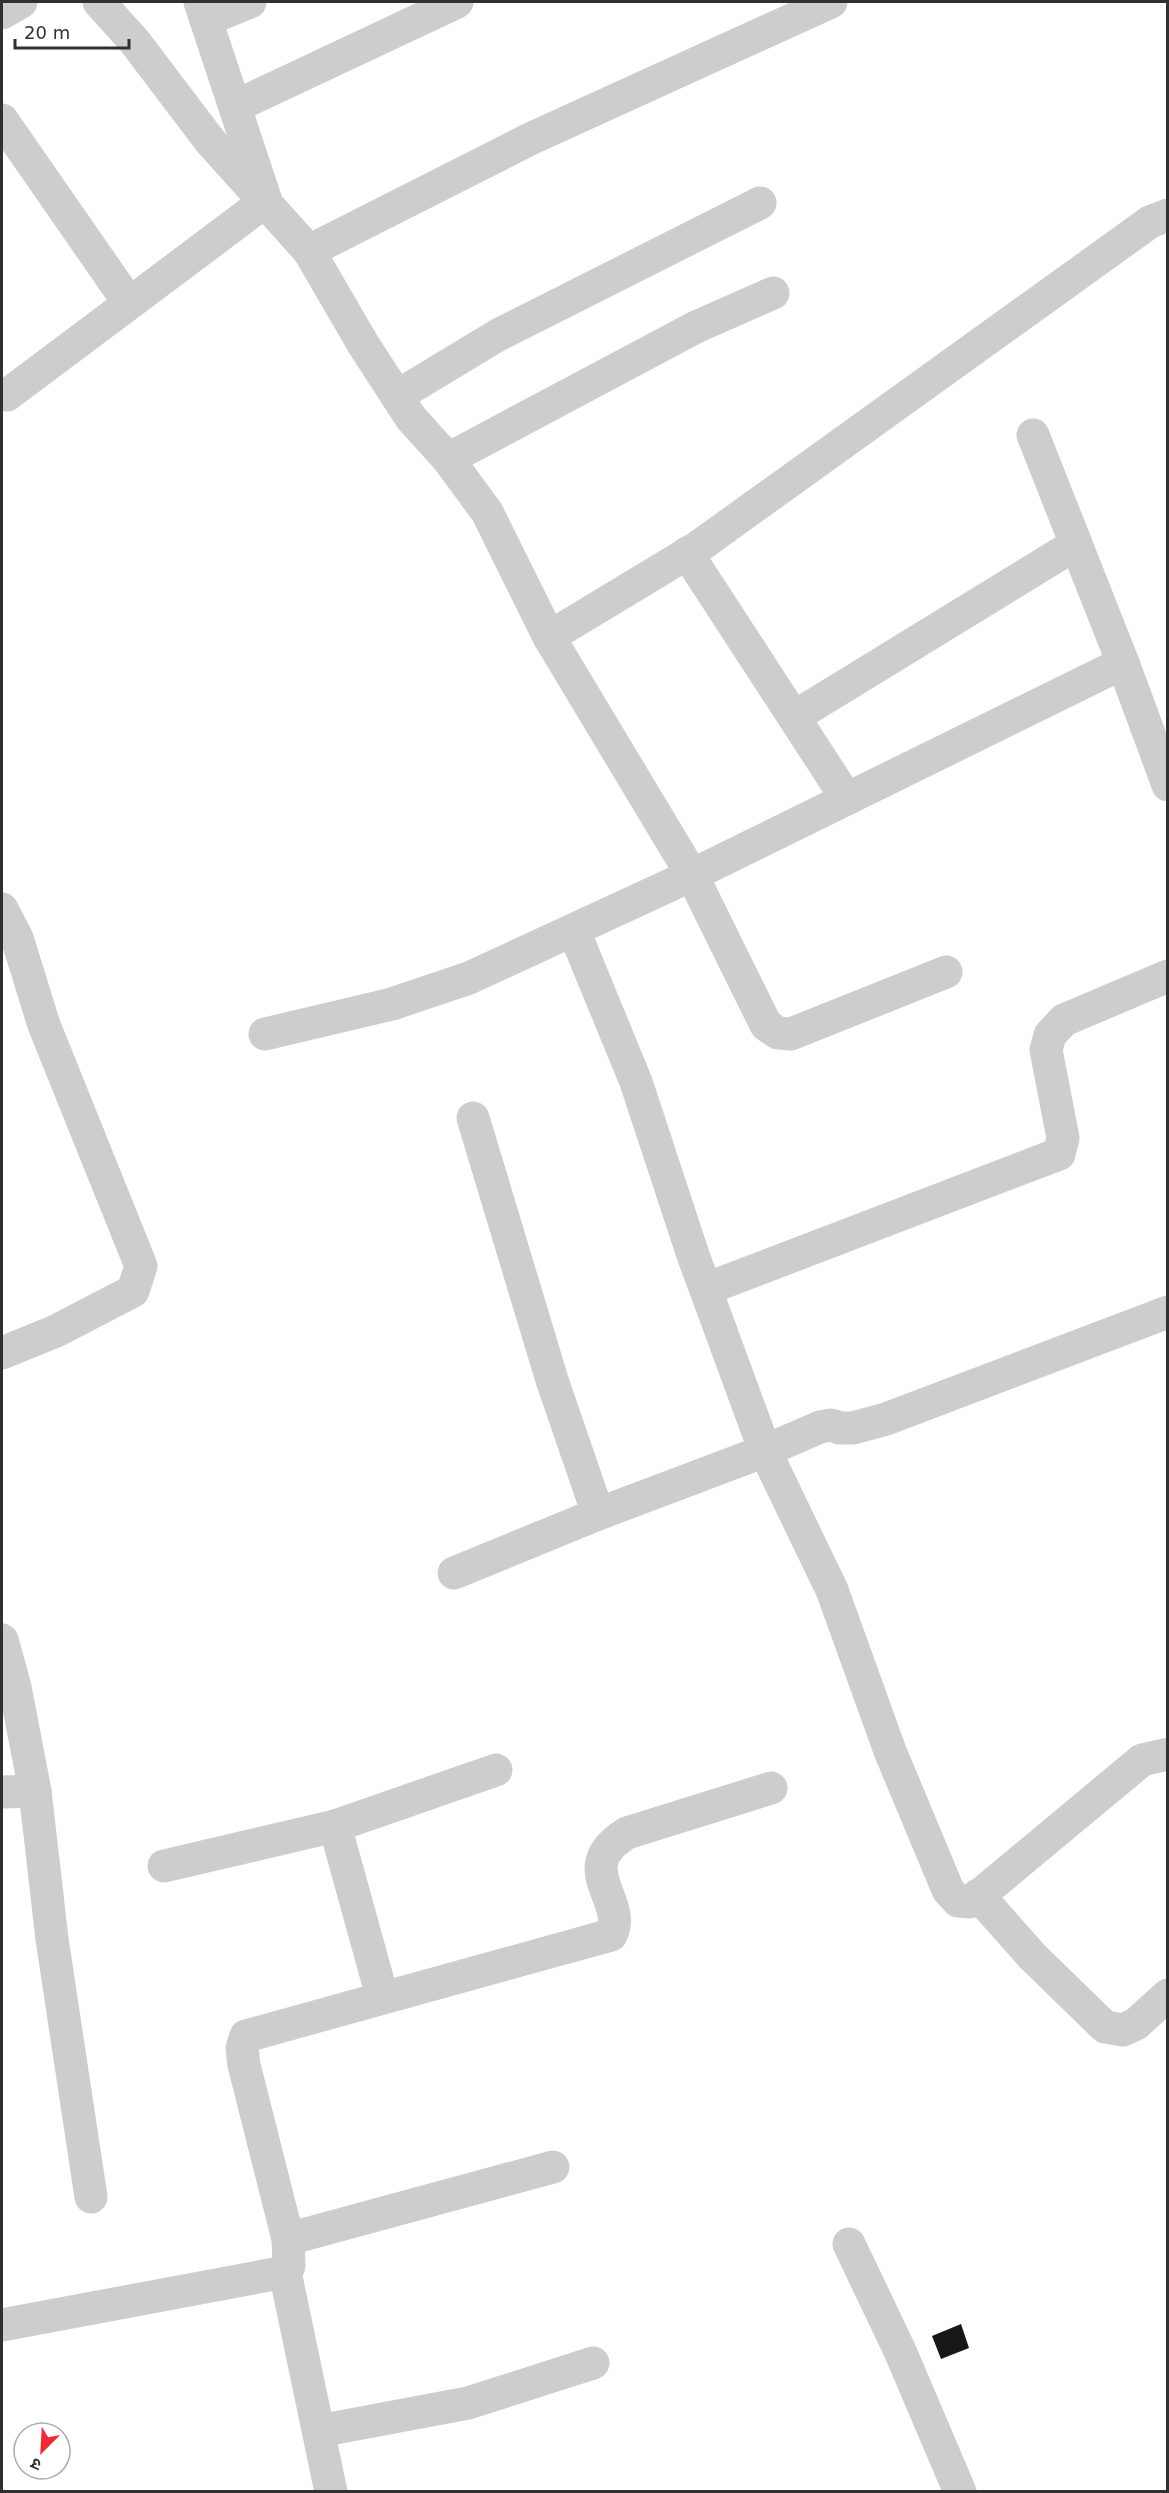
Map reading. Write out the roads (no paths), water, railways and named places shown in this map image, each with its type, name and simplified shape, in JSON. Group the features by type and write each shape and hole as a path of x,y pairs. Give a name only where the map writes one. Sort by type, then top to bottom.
{"street":[{"path":"2,13 21,2"},
{"path":"99,2 135,42 210,141 309,251 363,344 411,418 448,459 487,512 549,637 692,875 766,1025 778,1033 791,1034 946,972"},
{"path":"250,2 203,11 266,201"},
{"path":"236,106 457,2"},
{"path":"309,251 530,139 831,2"},
{"path":"2,120 129,303"},
{"path":"7,395 266,201"},
{"path":"397,396 498,335 760,203"},
{"path":"549,637 687,553 1150,222 1167,215"},
{"path":"448,459 696,327 773,293"},
{"path":"1033,435 1124,663 1167,785"},
{"path":"794,717 1076,544"},
{"path":"687,553 847,799"},
{"path":"265,1034 392,1004 469,978 692,875 1124,663"},
{"path":"2,909 17,938 44,1025 141,1266 134,1291 56,1330 2,1353"},
{"path":"574,931 636,1082 706,1289 765,1451 832,1590 890,1751 948,1890 958,1901 970,1902 1142,1760 1167,1754"},
{"path":"706,1289 1059,1154 1063,1138 1046,1050 1050,1035 1064,1020 1167,976"},
{"path":"473,1118 552,1380 598,1514"},
{"path":"454,1573 598,1514 765,1451 820,1426 853,1428 886,1419 1167,1312"},
{"path":"2,1640 15,1687 35,1791 52,1939 91,2197"},
{"path":"164,1866 335,1826 496,1770"},
{"path":"2,2325 285,2272 290,2266 288,2239 244,2065 242,2048 246,2036 382,1996 610,1935 614,1927 602,1861 610,1844 627,1833 771,1788"},
{"path":"2,1792 35,1791"},
{"path":"335,1826 382,1996"},
{"path":"978,1895 1032,1956 1105,2027 1123,2031 1166,2004"},
{"path":"288,2239 553,2167"},
{"path":"849,2244 900,2351 960,2492"},
{"path":"285,2272 331,2492"},
{"path":"319,2431 468,2403 592,2363"}]}
